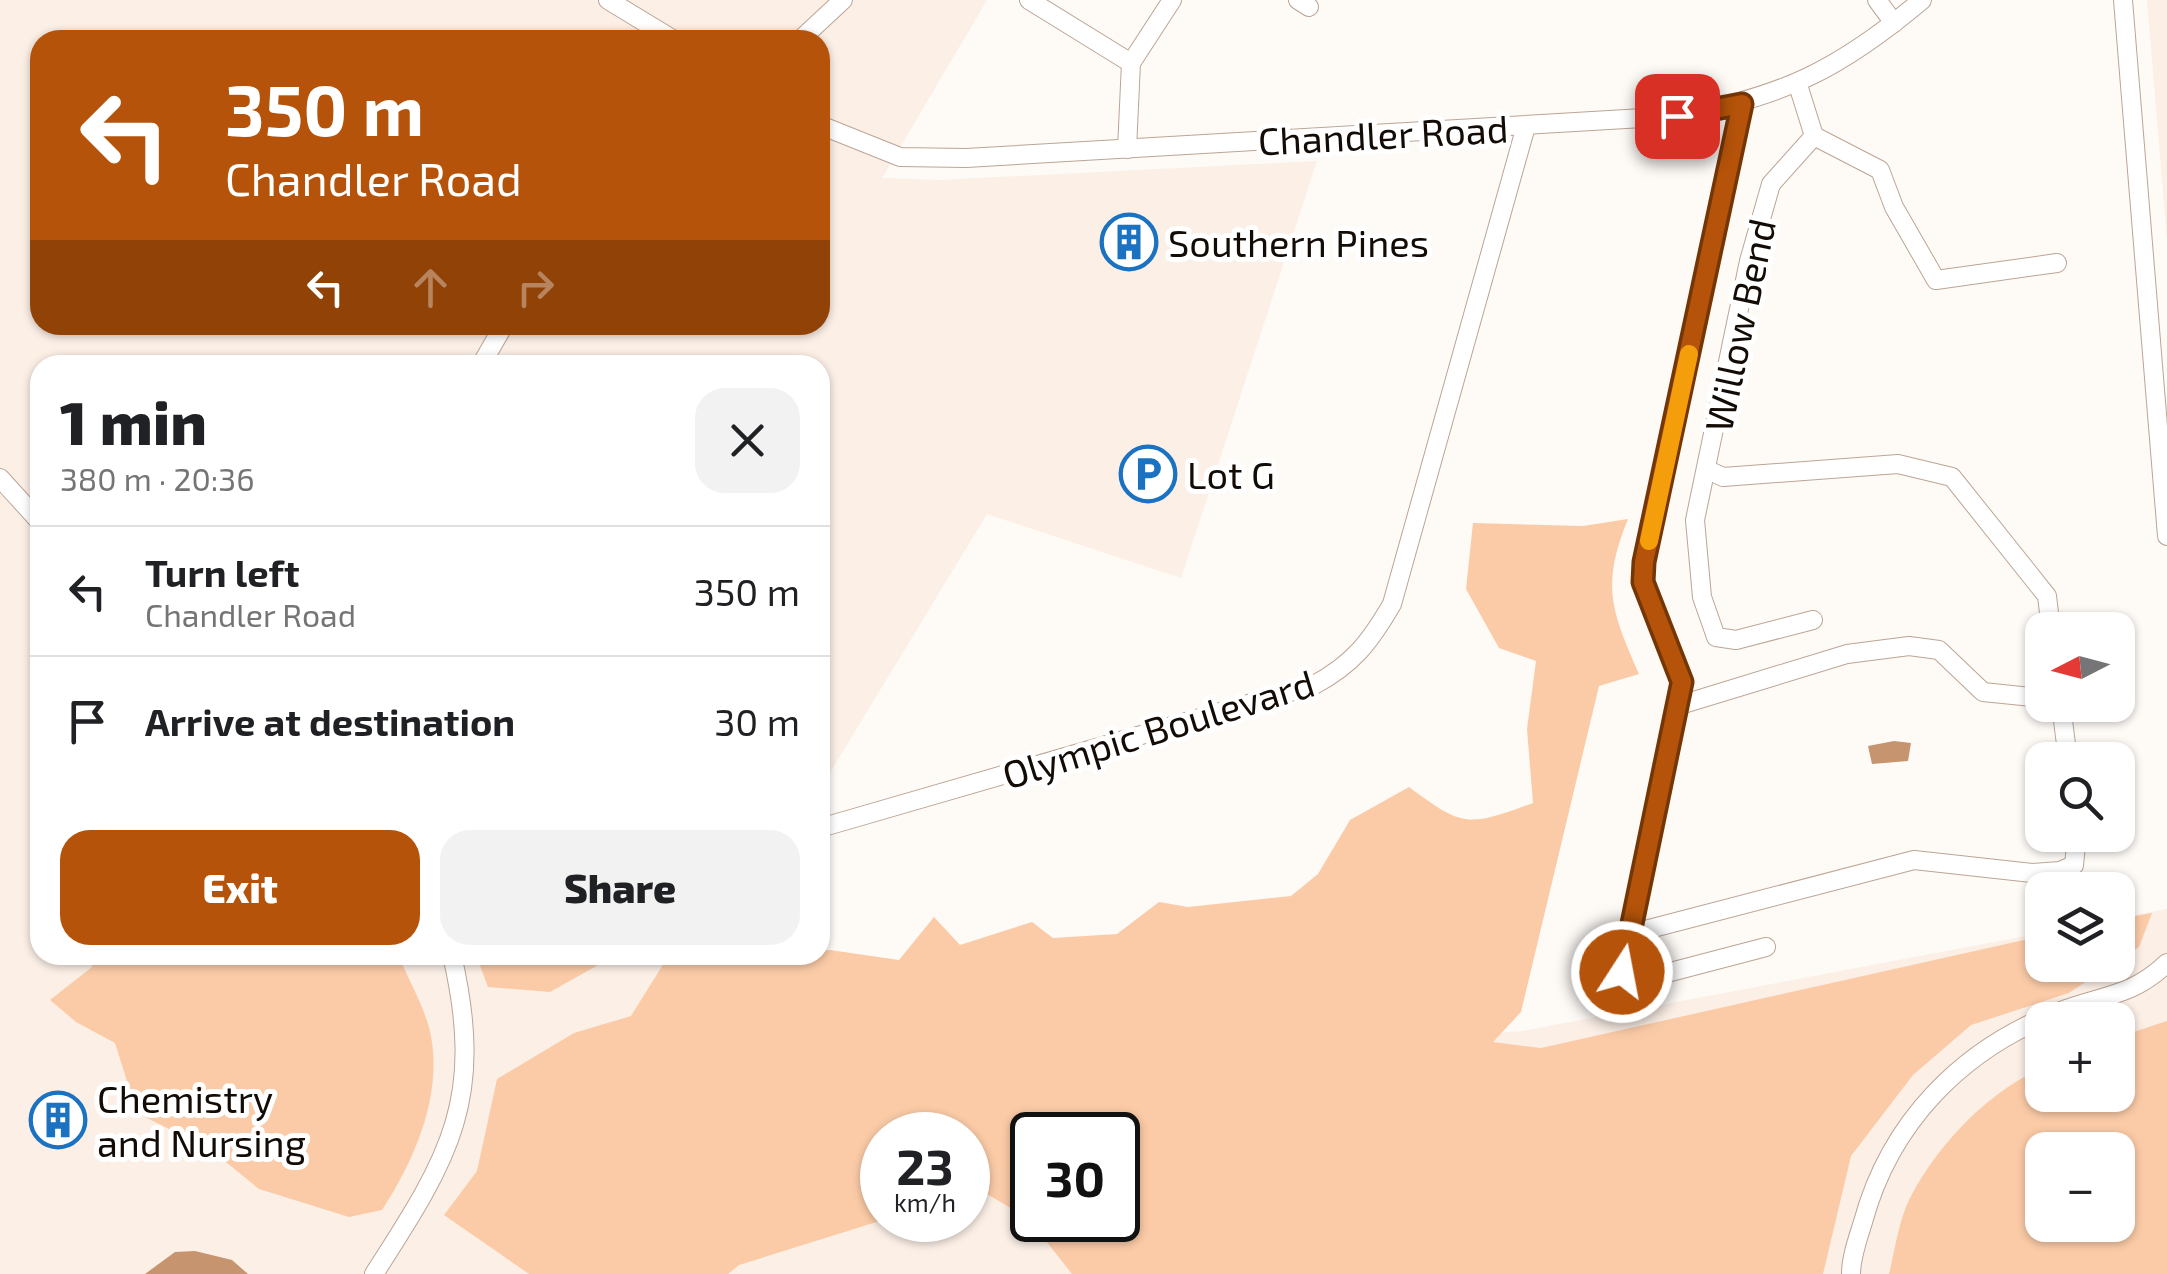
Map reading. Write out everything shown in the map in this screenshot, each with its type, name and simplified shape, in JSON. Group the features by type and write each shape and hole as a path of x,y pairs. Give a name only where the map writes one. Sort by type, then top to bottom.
{"street":[{"path":"608,0 656,30"},
{"path":"810,30 842,0"},
{"path":"1029,0 1130,64"},
{"path":"1127,148 1130,64 1172,0"},
{"path":"1876,0 1894,23"},
{"name":"Chandler Road","path":"830,128 900,156 966,158 1677,116 1742,104 1798,86 1922,0"},
{"path":"2124,0 2167,536"},
{"path":"1798,86 1814,136 1880,170 1894,207 1936,280 2056,263"},
{"path":"1742,104 1644,562 1643,582 1682,682 1622,972 1640,980 1766,948"},
{"name":"Olympic Boulevard","path":"830,825 1314,684 1346,668 1368,646 1397,589 1526,126"},
{"name":"Willow Bend","path":"1813,620 1736,640 1716,637 1702,598 1695,520 1750,260 1771,184 1814,136"},
{"name":"Willow Bend","path":"1708,470 1724,477 1898,464 1952,477 2047,596 2049,612"},
{"path":"2,482 30,511"},
{"path":"1677,706 1847,654 1909,646 1939,650 1983,692 2025,696"},
{"path":"1630,934 1914,860 2032,873 2060,872 2074,865 2075,852"},
{"path":"1851,1274 1874,1182 1917,1108 1991,1042 2058,1012 2144,985 2167,962"},
{"path":"374,1274 445,1155 459,1116 466,1076 466,1020 454,965"}],"shaded area":[{"path":"0,0 987,0 882,178 941,180 1317,161 1181,578 987,514 830,773 830,355 30,355 30,965 708,965 730,1087 1523,1031 2025,936 2025,982 2135,982 2135,915 2167,909 2167,1274 0,1274"},
{"path":"2147,0 2167,0 2167,240"},
{"path":"1628,519 1614,562 1613,597 1639,674 1599,686 1521,1012 1493,1042 1541,1048 2025,940 2025,982 2086,982 2069,993 2041,1002 2025,1002 2025,1007 1971,1025 1913,1075 1851,1156 1823,1274 1072,1274 1047,1242 1140,1242 1140,1112 1010,1112 1010,1208 990,1196 990,1112 860,1112 860,1227 739,1265 728,1274 529,1274 444,1215 477,1171 497,1079 574,1033 631,1016 663,965 830,965 830,950 899,960 934,917 960,945 1032,922 1053,938 1117,934 1159,902 1188,907 1291,896 1318,874 1350,820 1409,787 1443,810 1468,819 1495,816 1533,803 1527,729 1536,661 1499,648 1466,589 1473,523 1583,526"},
{"path":"1894,741 1911,743 1908,761 1872,764 1868,746"},
{"path":"2152,913 2135,950 2135,916"},
{"path":"403,965 429,1027 433,1075 416,1146 382,1210 349,1217 259,1189 211,1150 137,1113 115,1043 76,1022 50,1000 92,967"},
{"path":"480,965 598,965 550,992 488,987"},
{"path":"2167,1021 2167,1274 1889,1274 1900,1225 1921,1178 1966,1122 2025,1076 2025,1112 2135,1112 2135,1031"},
{"path":"195,1251 232,1260 248,1274 145,1274 175,1252"}],"slow traffic":[{"path":"1649,541 1689,354"}],"place":[{"name":"Southern Pines","path":"1129,242"},
{"name":"Lot G","path":"1148,474"},
{"name":"Chemistry and Nursing","path":"58,1120"}],"route":[{"path":"1622,972 1682,682 1643,582 1644,562 1738,141 1742,104 1677,116"}]}
